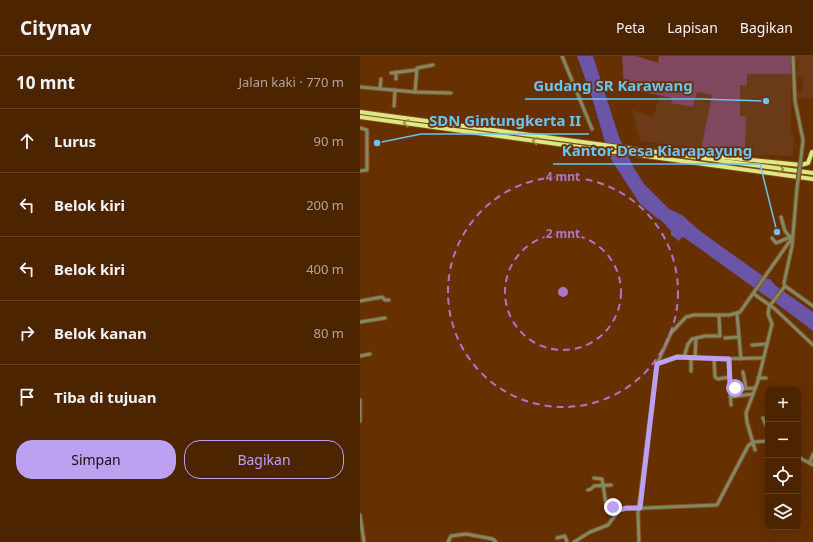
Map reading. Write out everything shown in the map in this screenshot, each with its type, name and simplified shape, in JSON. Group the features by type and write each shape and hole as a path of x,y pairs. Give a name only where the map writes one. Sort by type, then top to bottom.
{"highway":[{"path":"360,112 813,173"},
{"path":"360,117 813,179"},
{"path":"673,154 727,157 801,165 808,163 812,152"}],"street":[{"path":"562,56 592,129"},
{"path":"755,450 746,413 758,378 772,324 768,314 770,305 785,286 803,140 795,102 793,56"},
{"path":"391,73 416,70 418,67 433,65"},
{"path":"415,92 416,70"},
{"path":"396,72 396,78"},
{"path":"380,88 381,79"},
{"path":"365,81 362,87 415,92 451,93"},
{"path":"394,106 395,90"},
{"path":"360,128 367,130 367,169 360,171"},
{"path":"781,217 785,231 791,237"},
{"path":"772,238 776,243 791,237"},
{"path":"639,542 640,508 657,364 668,338 682,320 694,315 719,316 737,314 742,311 768,275 791,237"},
{"path":"785,286 813,306"},
{"path":"755,293 813,345"},
{"path":"360,301 382,297 385,300 389,300"},
{"path":"737,314 741,359"},
{"path":"684,358 688,344 692,339 720,336 719,316"},
{"path":"360,322 385,318"},
{"path":"725,338 739,337"},
{"path":"691,371 696,338"},
{"path":"752,345 767,344"},
{"path":"360,356 370,354"},
{"path":"657,364 677,357 714,359 763,358"},
{"path":"714,359 715,377 718,379 730,377"},
{"path":"729,359 731,405"},
{"path":"743,372 746,388"},
{"path":"758,378 766,378"},
{"path":"730,386 737,389 755,388"},
{"path":"730,397 753,394"},
{"path":"360,400 360,421"},
{"path":"763,418 765,423"},
{"path":"574,542 590,532 608,525 613,521 617,511 626,508 717,505 736,472 746,449 753,442 765,441"},
{"path":"800,458 811,464 813,454"},
{"path":"594,478 602,479 606,504 613,507 617,511"},
{"path":"588,490 593,486 611,485"},
{"path":"360,515 364,542"},
{"path":"448,542 451,536 466,534 493,539 496,542"},
{"path":"556,542 557,537 565,536 567,542"}],"shaded area":[{"path":"577,56 593,56 619,137 634,168 644,184 669,209 682,215 700,231 767,279 770,279 776,286 813,312 813,331 685,238 682,237 679,241 671,235 671,231 660,219 640,204 609,156 592,98"},
{"path":"622,56 637,56 658,63 659,56 791,56 791,74 747,74 747,85 740,85 740,116 746,117 745,155 701,149 712,95 697,92 693,107 671,103 672,98 624,88"},
{"path":"794,56 813,56 813,99 795,98 795,92 802,93 803,77 797,77 798,61 794,61"},
{"path":"747,74 791,74 791,132 794,137 793,156 745,155 746,117 740,117 740,84"},
{"path":"697,92 712,95 701,149 640,141 632,110 653,117 660,96 672,98 671,102 693,106"}],"place":[{"name":"Gudang SR Karawang","path":"766,101"},
{"name":"SDN Gintungkerta II","path":"377,143"},
{"name":"Kantor Desa Kiarapayung","path":"777,232"}],"route":[{"path":"613,507 617,511 626,508 640,508 657,364 677,357 729,359 730,386 735,388"}]}
